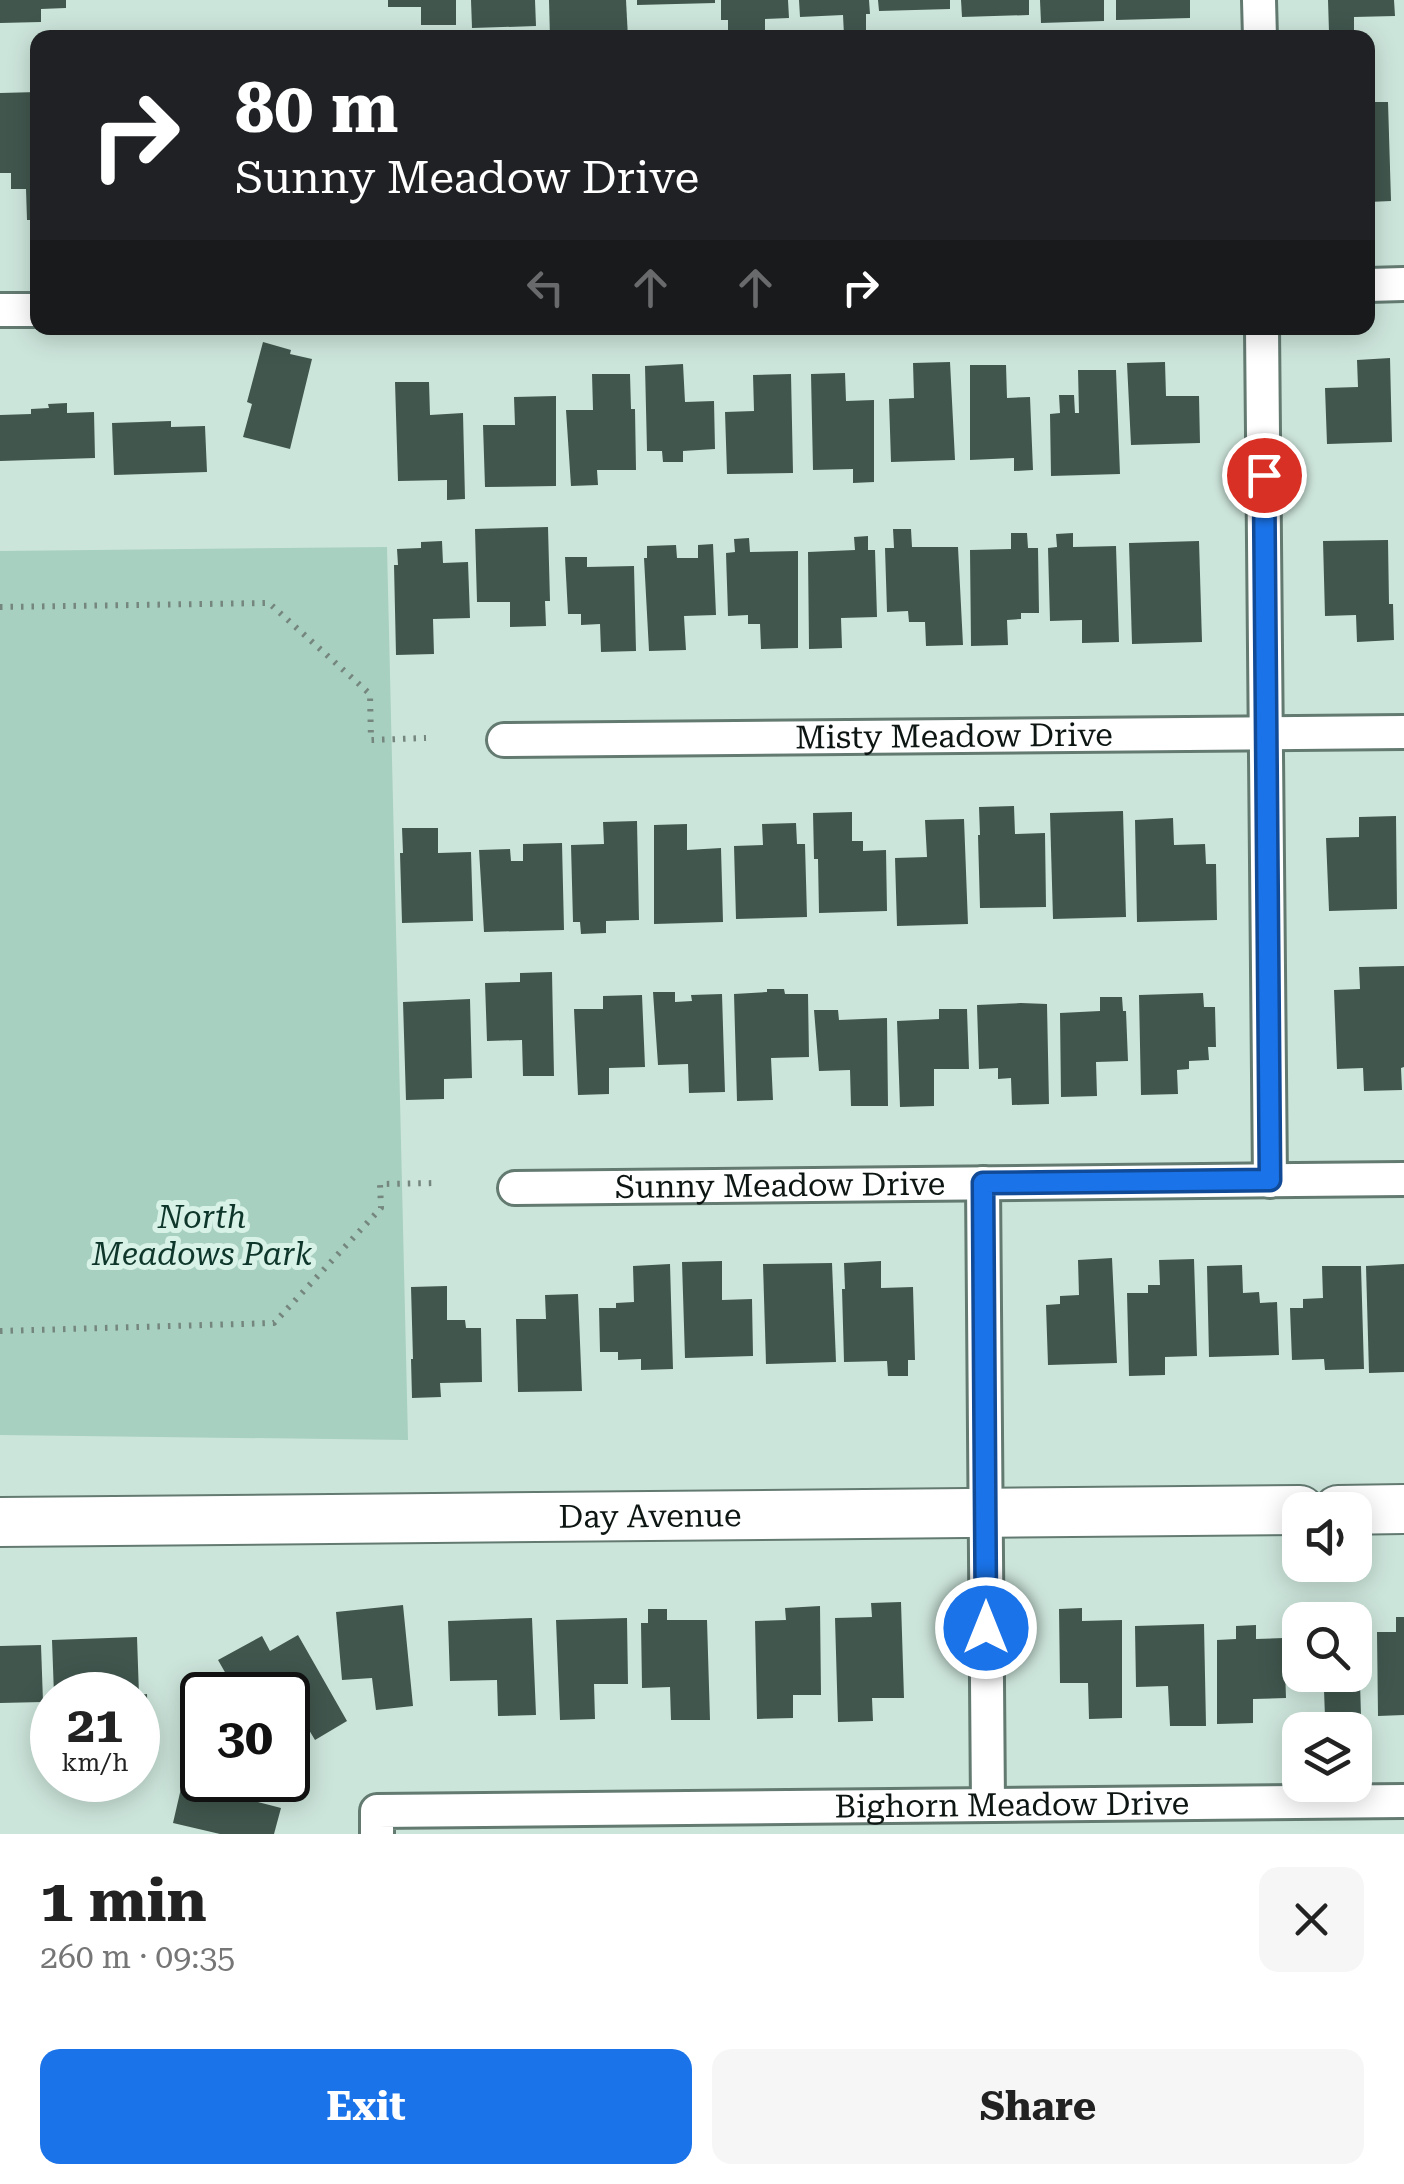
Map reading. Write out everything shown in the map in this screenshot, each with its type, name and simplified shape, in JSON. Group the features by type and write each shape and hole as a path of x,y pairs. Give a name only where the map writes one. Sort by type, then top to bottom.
{"street":[{"path":"1260,0 1260,30"},
{"path":"1375,285 1404,284"},
{"path":"0,310 30,310"},
{"path":"1262,335 1270,1180"},
{"name":"Misty Meadow Drive","path":"504,740 1404,732"},
{"name":"Sunny Meadow Drive","path":"514,1188 1404,1180"},
{"path":"983,1183 988,1805"},
{"name":"Day Avenue","path":"0,1522 1282,1510"},
{"path":"1372,1510 1404,1510"},
{"name":"Bighorn Meadow Drive","path":"377,1822 988,1805 1404,1801"}],"path":[{"path":"0,607 269,602 370,694 371,740 426,738"},
{"path":"0,1331 274,1323 380,1208 380,1184 436,1183"}],"green space":[{"name":"North Meadows Park","path":"387,547 408,1440 0,1435 0,551"}],"building":[{"path":"0,0 66,0 66,8 41,9 41,22 0,23"},
{"path":"388,0 456,0 456,25 421,25 421,7 388,7"},
{"path":"471,0 535,0 536,26 472,28"},
{"path":"549,0 626,0 628,30 550,30"},
{"path":"637,0 715,0 715,3 637,5"},
{"path":"721,0 788,0 789,18 765,19 765,30 728,30 728,20 721,20"},
{"path":"799,0 869,0 866,30 844,30 843,15 800,17"},
{"path":"878,0 950,0 950,9 879,11"},
{"path":"961,0 1029,0 1029,15 962,17"},
{"path":"1040,0 1104,0 1104,21 1041,23"},
{"path":"1116,0 1190,0 1190,18 1116,20"},
{"path":"1328,0 1394,0 1395,16 1354,17 1354,30 1329,30"},
{"path":"30,92 30,220 26,189 11,189 11,173 0,173 0,93"},
{"path":"1375,102 1388,102 1391,201 1375,202"},
{"path":"263,342 312,359 290,449 243,437 252,404 247,402"},
{"path":"1390,358 1392,442 1327,444 1325,388 1358,387 1357,360"},
{"path":"950,362 955,460 891,462 889,399 914,398 913,363"},
{"path":"1165,362 1166,396 1199,396 1200,443 1131,445 1127,363"},
{"path":"683,364 685,402 714,401 715,449 683,451 683,462 663,462 662,451 647,451 645,366"},
{"path":"970,365 1006,365 1007,398 1030,397 1033,470 1014,471 1014,458 970,460"},
{"path":"1078,370 1116,370 1120,474 1051,476 1050,414 1060,413 1059,395 1074,395 1075,413 1079,413"},
{"path":"845,373 846,401 874,400 874,482 853,483 853,469 813,470 811,374"},
{"path":"592,374 630,374 636,470 597,470 598,485 571,486 566,410 593,410"},
{"path":"791,374 793,473 727,474 725,412 754,411 753,375"},
{"path":"395,382 429,382 430,415 463,413 465,499 447,500 447,480 398,481"},
{"path":"556,396 556,486 485,487 483,425 515,425 514,397"},
{"path":"67,403 67,413 94,412 95,458 0,461 0,415 31,414 31,409"},
{"path":"171,421 171,427 205,426 207,472 114,475 112,423"},
{"path":"548,527 550,601 545,601 546,626 510,627 510,602 477,602 475,529"},
{"path":"893,529 911,529 912,547 958,547 963,645 926,646 925,622 909,622 908,611 887,612 885,548 894,548"},
{"path":"1011,533 1027,533 1028,548 1038,548 1039,613 1021,613 1021,619 1007,620 1008,645 971,646 970,550 1011,549"},
{"path":"1073,533 1073,547 1116,546 1119,642 1082,643 1082,620 1050,621 1048,548 1057,547 1056,534"},
{"path":"868,536 868,550 875,550 877,617 841,618 842,648 809,649 808,552 855,550 854,537"},
{"path":"749,538 750,552 798,551 798,648 761,649 760,624 748,624 748,615 728,616 726,553 735,552 734,539"},
{"path":"1388,540 1394,640 1357,642 1356,615 1325,616 1323,541"},
{"path":"442,541 443,563 468,562 470,618 433,619 434,654 396,655 397,549 421,548 421,542"},
{"path":"1199,541 1202,642 1132,644 1129,543"},
{"path":"713,544 716,615 684,616 686,650 649,651 644,558 647,546 676,545 677,558 698,558 698,545"},
{"path":"565,557 587,557 587,567 634,566 636,651 601,652 600,624 581,625 581,614 568,614"},
{"path":"1014,806 1015,834 1045,833 1046,907 980,908 979,807"},
{"path":"1123,811 1126,917 1053,919 1050,813"},
{"path":"852,812 852,841 863,841 863,851 886,850 887,911 819,913 813,813"},
{"path":"1396,816 1397,909 1329,911 1326,838 1359,837 1359,817"},
{"path":"1173,818 1174,845 1205,844 1206,864 1216,864 1217,920 1137,922 1135,820"},
{"path":"964,819 968,924 897,926 895,858 927,857 925,820"},
{"path":"637,821 639,920 606,921 606,933 581,934 580,922 573,922 571,845 604,844 603,822"},
{"path":"796,823 797,844 805,844 807,917 736,919 734,846 763,845 762,824"},
{"path":"687,824 687,850 721,848 723,922 654,924 654,825"},
{"path":"402,828 438,828 438,853 471,852 473,921 402,923"},
{"path":"562,843 564,930 484,932 479,850 510,849 511,861 523,861 523,844"},
{"path":"1404,966 1402,1090 1364,1091 1363,1068 1337,1069 1334,990 1360,989 1359,967"},
{"path":"552,972 554,1076 523,1076 522,1040 487,1041 485,983 520,982 520,973"},
{"path":"767,989 808,994 809,1057 771,1058 773,1100 737,1101 734,994"},
{"path":"653,992 675,992 675,1002 692,1001 691,995 722,994 725,1092 689,1093 688,1064 658,1065"},
{"path":"1203,993 1204,1007 1215,1007 1216,1047 1208,1047 1209,1060 1189,1061 1189,1069 1177,1070 1178,1094 1141,1095 1139,995"},
{"path":"642,995 645,1067 609,1068 609,1094 578,1095 574,1009 603,1009 603,996"},
{"path":"1100,997 1122,997 1128,1061 1096,1062 1097,1096 1061,1097 1060,1013 1100,1011"},
{"path":"470,999 472,1078 444,1079 444,1099 406,1100 403,1002"},
{"path":"1047,1004 1049,1104 1012,1105 1011,1078 998,1079 998,1068 979,1069 977,1005"},
{"path":"939,1009 967,1009 969,1069 934,1069 934,1106 900,1107 897,1021 939,1019"},
{"path":"814,1010 838,1010 839,1020 887,1018 888,1106 851,1106 850,1070 819,1071"},
{"path":"1112,1258 1117,1363 1048,1365 1046,1305 1060,1304 1060,1296 1079,1295 1078,1260"},
{"path":"1194,1259 1197,1356 1165,1357 1165,1375 1129,1376 1127,1293 1148,1293 1148,1285 1160,1285 1159,1260"},
{"path":"722,1261 722,1300 752,1299 753,1356 685,1358 682,1262"},
{"path":"881,1261 881,1288 913,1287 915,1360 908,1360 908,1376 888,1376 887,1361 844,1362 844,1263"},
{"path":"832,1263 836,1362 766,1364 763,1264"},
{"path":"670,1264 673,1369 641,1370 641,1359 618,1360 618,1352 600,1352 599,1308 634,1302 633,1266"},
{"path":"1404,1264 1404,1372 1369,1373 1366,1266"},
{"path":"1242,1265 1243,1293 1259,1292 1260,1303 1277,1302 1279,1355 1209,1357 1207,1266"},
{"path":"1322,1266 1361,1266 1364,1369 1325,1370 1324,1359 1292,1360 1290,1308 1303,1308 1303,1299 1323,1298"},
{"path":"447,1286 447,1320 465,1320 466,1328 481,1328 482,1382 440,1383 441,1397 412,1398 411,1287"},
{"path":"578,1294 582,1391 518,1392 516,1319 546,1319 545,1295"},
{"path":"901,1602 904,1698 872,1698 873,1721 838,1722 835,1618 872,1617 871,1603"},
{"path":"403,1605 413,1706 376,1710 372,1678 342,1680 336,1612"},
{"path":"820,1606 821,1695 793,1695 793,1718 757,1719 755,1621 786,1620 785,1608"},
{"path":"1082,1608 1082,1621 1122,1620 1122,1718 1089,1719 1088,1683 1060,1683 1059,1609"},
{"path":"648,1609 667,1609 667,1620 707,1620 710,1720 671,1720 670,1687 642,1688 641,1623 648,1623"},
{"path":"1396,1617 1404,1617 1404,1715 1378,1716 1377,1632 1396,1632"},
{"path":"532,1618 536,1715 498,1716 497,1680 450,1681 448,1621"},
{"path":"627,1618 628,1684 594,1684 595,1719 560,1720 556,1620"},
{"path":"1204,1624 1206,1726 1170,1726 1168,1686 1136,1687 1135,1626"},
{"path":"1256,1625 1256,1639 1282,1638 1282,1692 1286,1692 1286,1698 1253,1699 1253,1723 1217,1724 1217,1640 1236,1639 1236,1626"},
{"path":"298,1635 347,1721 315,1740 310,1732 310,1672 225,1672 218,1660 262,1636 270,1651"},
{"path":"137,1637 138,1672 53,1672 52,1640"},
{"path":"41,1645 42,1672 30,1672 30,1702 0,1703 0,1646"},
{"path":"1324,1692 1360,1692 1361,1712 1325,1712"},
{"path":"180,1793 180,1802 258,1802 281,1808 274,1834 220,1834 173,1823"}],"route":[{"path":"986,1628 983,1183 1270,1180 1264,475"}]}
